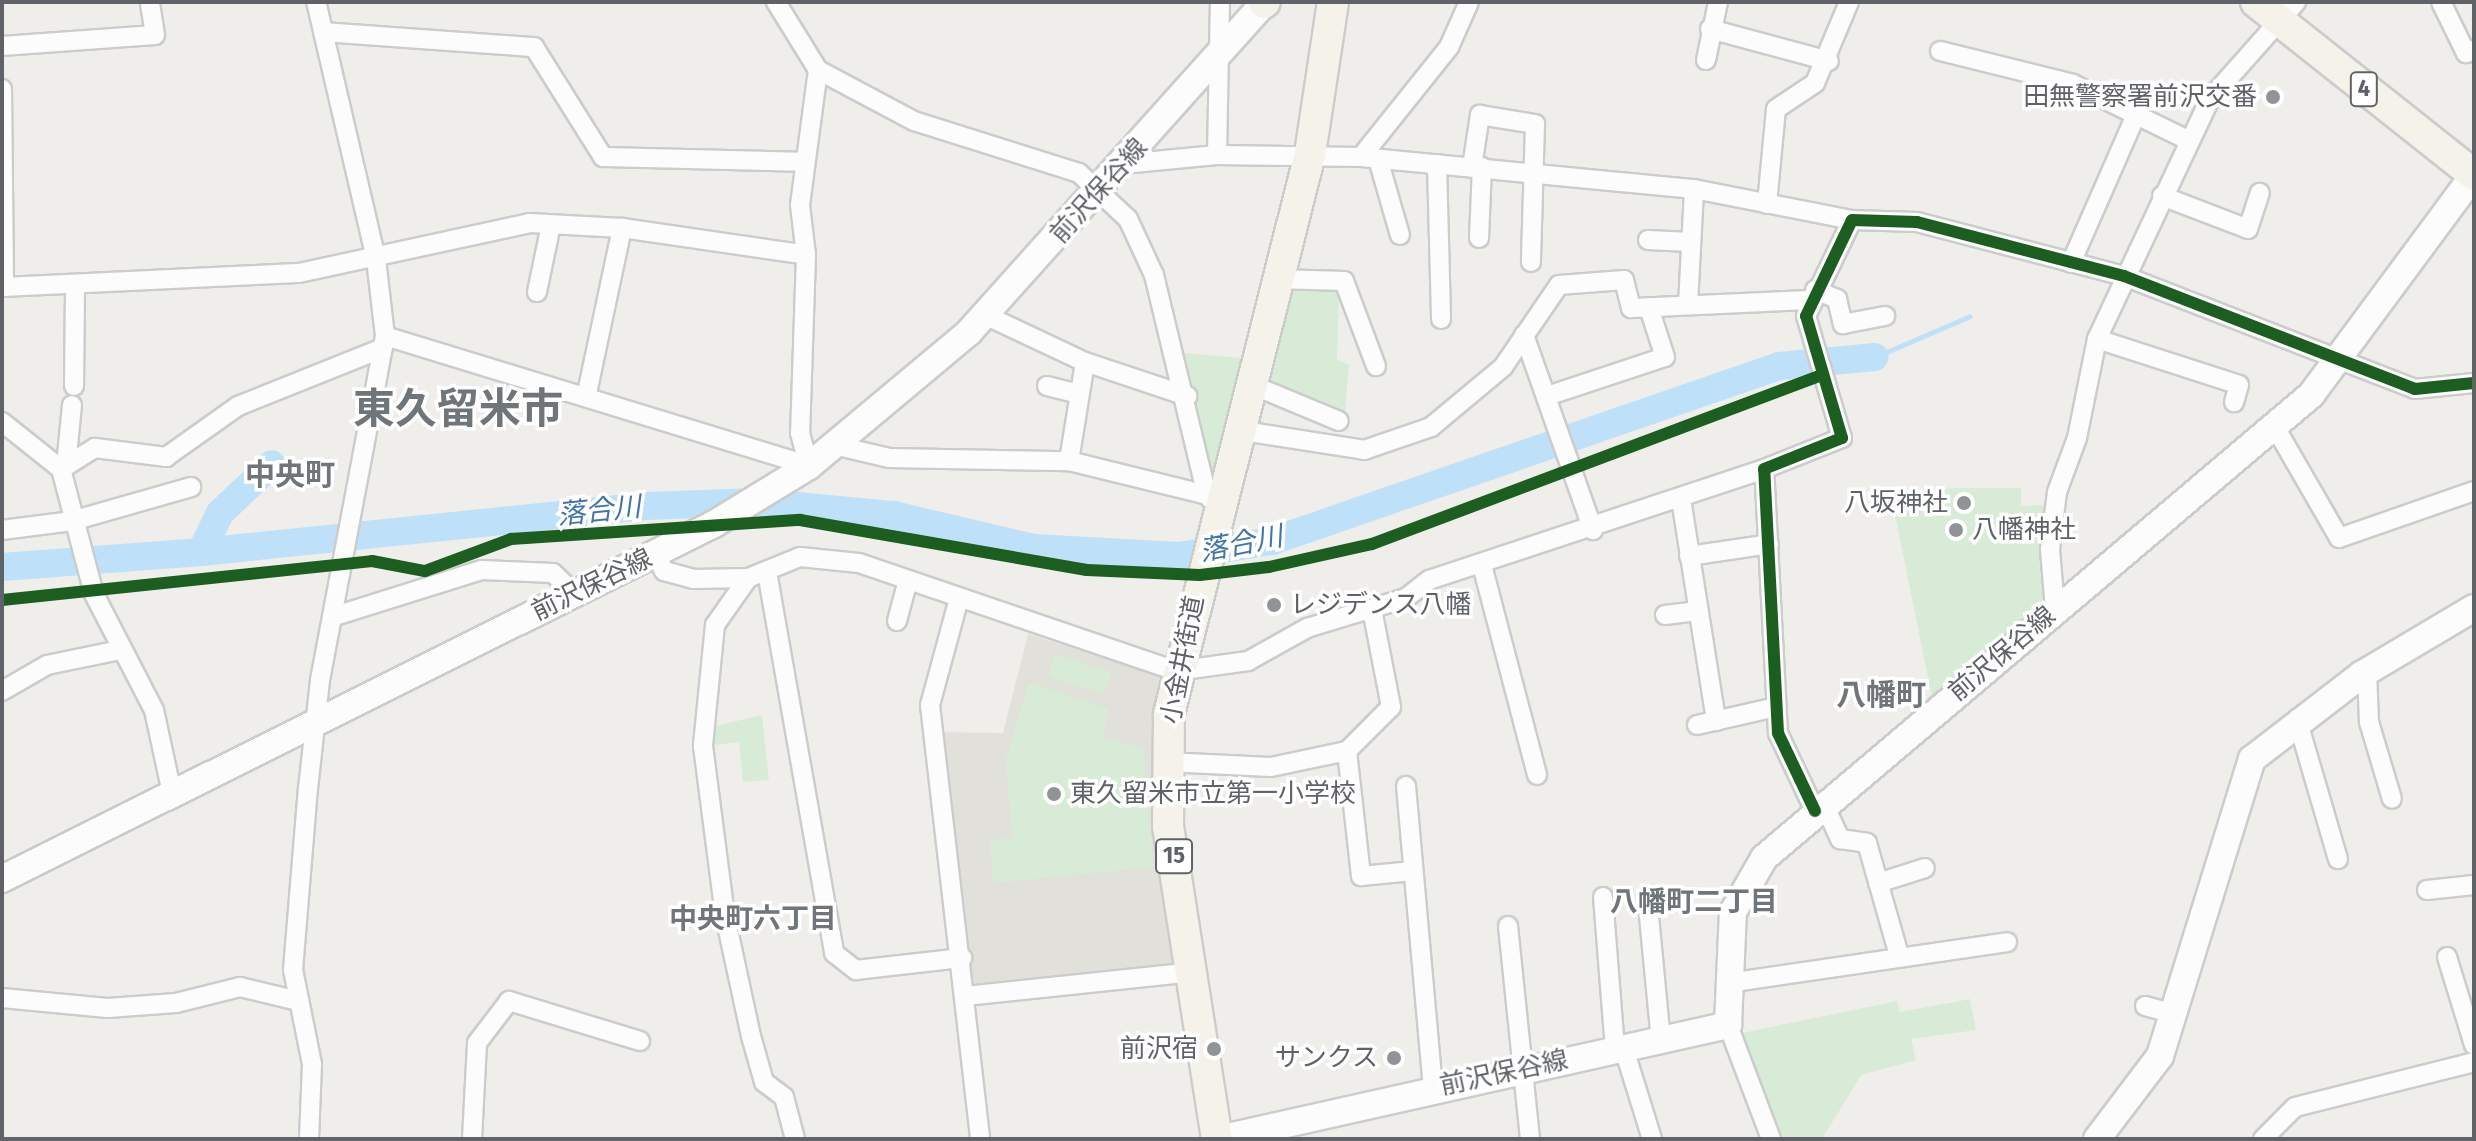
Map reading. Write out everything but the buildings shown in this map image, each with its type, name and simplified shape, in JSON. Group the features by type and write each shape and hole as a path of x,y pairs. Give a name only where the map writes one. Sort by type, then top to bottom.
{"main road":[{"name":"前沢保谷線","path":"2,879 714,524 838,446 985,315 1221,56 1265,2"},
{"path":"1318,2 1327,40"},
{"name":"小金井街道","path":"1218,1139 1194,972 1168,826 1166,762 1176,671 1204,559 1212,501 1250,384 1310,154 1333,2"},
{"name":"4","path":"2276,8 2474,175"},
{"name":"前沢保谷線","path":"1218,1139 1522,1067 1620,1050 1728,1025 1734,982 1733,912 1748,880 1819,806 2275,427 2340,358 2474,175"},
{"path":"2097,1139 2145,1083 2174,1014 2243,774 2265,744 2297,719 2367,671 2474,608"}],"street":[{"path":"2,46 155,35 150,2"},
{"path":"309,1139 312,1064 298,1001 294,945 316,722 384,342 376,259 316,2"},
{"path":"776,2 818,70 866,102 1079,173 1128,219 1154,275 1212,501 1069,461 889,458 838,446"},
{"path":"1217,155 1220,2"},
{"path":"1370,158 1449,47 1469,2"},
{"path":"1706,60 1718,2"},
{"path":"1767,204 1776,109 1815,83 1829,61 1849,2"},
{"path":"2441,2 2466,53 2474,50"},
{"path":"2055,609 2050,549 2057,492 2077,438 2097,339 2188,140 2210,99 2276,8"},
{"path":"1710,29 1829,61"},
{"path":"323,32 534,47 603,157 802,162"},
{"path":"1940,51 2073,84 2188,140"},
{"path":"809,466 800,433 806,255 802,162 818,70"},
{"path":"2,89 3,287 245,278 376,259 551,225 622,228 806,255"},
{"path":"1479,238 1477,167 1480,115 1535,124 1531,262"},
{"path":"2071,263 2136,115"},
{"path":"1123,164 1217,155 1310,154 1370,158 1694,189 1852,220 1917,222 2124,276 2415,389 2474,383"},
{"path":"1370,158 1400,235"},
{"path":"1437,164 1441,319"},
{"path":"1688,305 1694,189"},
{"path":"2162,196 2248,229 2260,193"},
{"path":"655,554 674,577 748,578 800,557 859,563 958,602 1176,671 1248,661 1307,628 1372,609 1482,565 1681,499 1842,438 1810,347 1812,295 1852,220"},
{"path":"537,292 551,225"},
{"path":"587,393 622,228"},
{"path":"1648,240 1691,242"},
{"path":"1277,279 1344,281 1376,366"},
{"path":"1237,430 1364,450 1431,427 1503,367 1559,285 1624,280 1631,308 1812,295 1837,299 1843,324 1885,316"},
{"path":"75,284 73,395 63,467 72,521 120,650 154,710 172,793"},
{"path":"1547,396 1665,357 1649,308"},
{"path":"985,315 1085,362 1187,396"},
{"path":"1524,335 1593,530"},
{"path":"2097,339 2239,385 2234,402"},
{"path":"63,467 95,448 166,457 238,406 384,342 587,393 809,466"},
{"path":"1069,461 1075,393 1085,362"},
{"path":"1250,384 1339,421"},
{"path":"1047,386 1075,393"},
{"path":"2,422 63,467"},
{"path":"2275,427 2339,538 2474,491"},
{"path":"1764,469 1776,707 1787,756 1840,839 1867,843 1899,955"},
{"path":"2,530 72,521 191,487"},
{"path":"1681,499 1697,611 1706,723 1776,707"},
{"path":"1689,556 1769,544"},
{"path":"1482,565 1537,775"},
{"path":"335,616 482,570 553,573 574,593"},
{"path":"767,572 834,953 856,970 962,958"},
{"path":"748,578 715,625 703,746 725,916 751,1036 764,1082 784,1097 795,1139"},
{"path":"897,621 907,584"},
{"path":"958,602 930,705 962,958 980,1139"},
{"path":"1166,762 1271,767 1347,751 1391,707 1372,609"},
{"path":"1665,615 1697,611"},
{"path":"2,691 47,665 120,650"},
{"path":"2367,671 2369,722 2392,799"},
{"path":"2297,719 2338,859"},
{"path":"1347,751 1361,876 1413,871"},
{"path":"1406,786 1433,1087"},
{"path":"1878,883 1925,868"},
{"path":"2427,890 2474,885"},
{"path":"1603,897 1620,1050 1652,1139"},
{"path":"1648,906 1661,1041"},
{"path":"1508,926 1530,1139"},
{"path":"1734,982 1899,955 2007,942"},
{"path":"2447,957 2474,1045"},
{"path":"965,996 1194,972"},
{"path":"2,998 108,1008 176,1003 240,987 298,1001"},
{"path":"472,1139 477,1043 509,1001 569,1025 640,1041"},
{"path":"2145,1006 2174,1014"},
{"path":"1728,1025 1771,1139"},
{"path":"2263,1139 2295,1107 2474,1062"}],"shaded area":[{"name":"東久留米市立第一小学校","path":"1028,634 1168,678 1186,967 971,990 937,732 1003,733"}],"green space":[{"path":"1294,285 1339,289 1337,360 1349,365 1345,411 1270,385"},
{"path":"1183,353 1252,359 1215,490 1189,389"},
{"path":"1951,488 2021,488 2021,506 2045,505 2049,606 1933,702 1892,500"},
{"path":"1055,654 1112,672 1104,694 1048,677"},
{"path":"1029,682 1109,709 1103,737 1144,749 1153,867 993,883 990,840 1012,838 1006,759"},
{"path":"762,715 769,780 743,782 739,742 714,745 715,726"},
{"path":"1970,999 1976,1030 1911,1039 1916,1060 1861,1075 1822,1139 1784,1139 1742,1033 1897,1001 1900,1012"}],"waterway":[{"path":"1875,357 1970,316"},
{"name":"落合川","path":"201,552 647,506 757,502 893,515 1034,548 1179,556 1272,541 1779,366 1875,357"},
{"name":"落合川","path":"2,567 201,552 220,513 272,464"}],"cycle path":[{"path":"1815,811 1778,733 1764,469 1842,438 1806,316 1852,220 1917,222 2124,276 2415,389 2474,383"},
{"path":"2,600 372,561 425,571 511,539 800,520 1087,570 1200,575 1269,567 1372,544 1818,376"}],"place":[{"name":"田無警察署前沢交番","path":"2273,97"},
{"name":"八坂神社","path":"1964,503"},
{"name":"八幡神社","path":"1956,530"},
{"name":"レジデンス八幡","path":"1274,605"},
{"name":"東久留米市立第一小学校","path":"1054,794"},
{"name":"前沢宿","path":"1214,1049"},
{"name":"サンクス","path":"1394,1058"}],"district":[{"name":"東久留米市","path":"458,409"},
{"name":"中央町","path":"290,475"},
{"name":"八幡町","path":"1881,695"},
{"name":"八幡町二丁目","path":"1694,902"},
{"name":"中央町六丁目","path":"753,919"}]}
